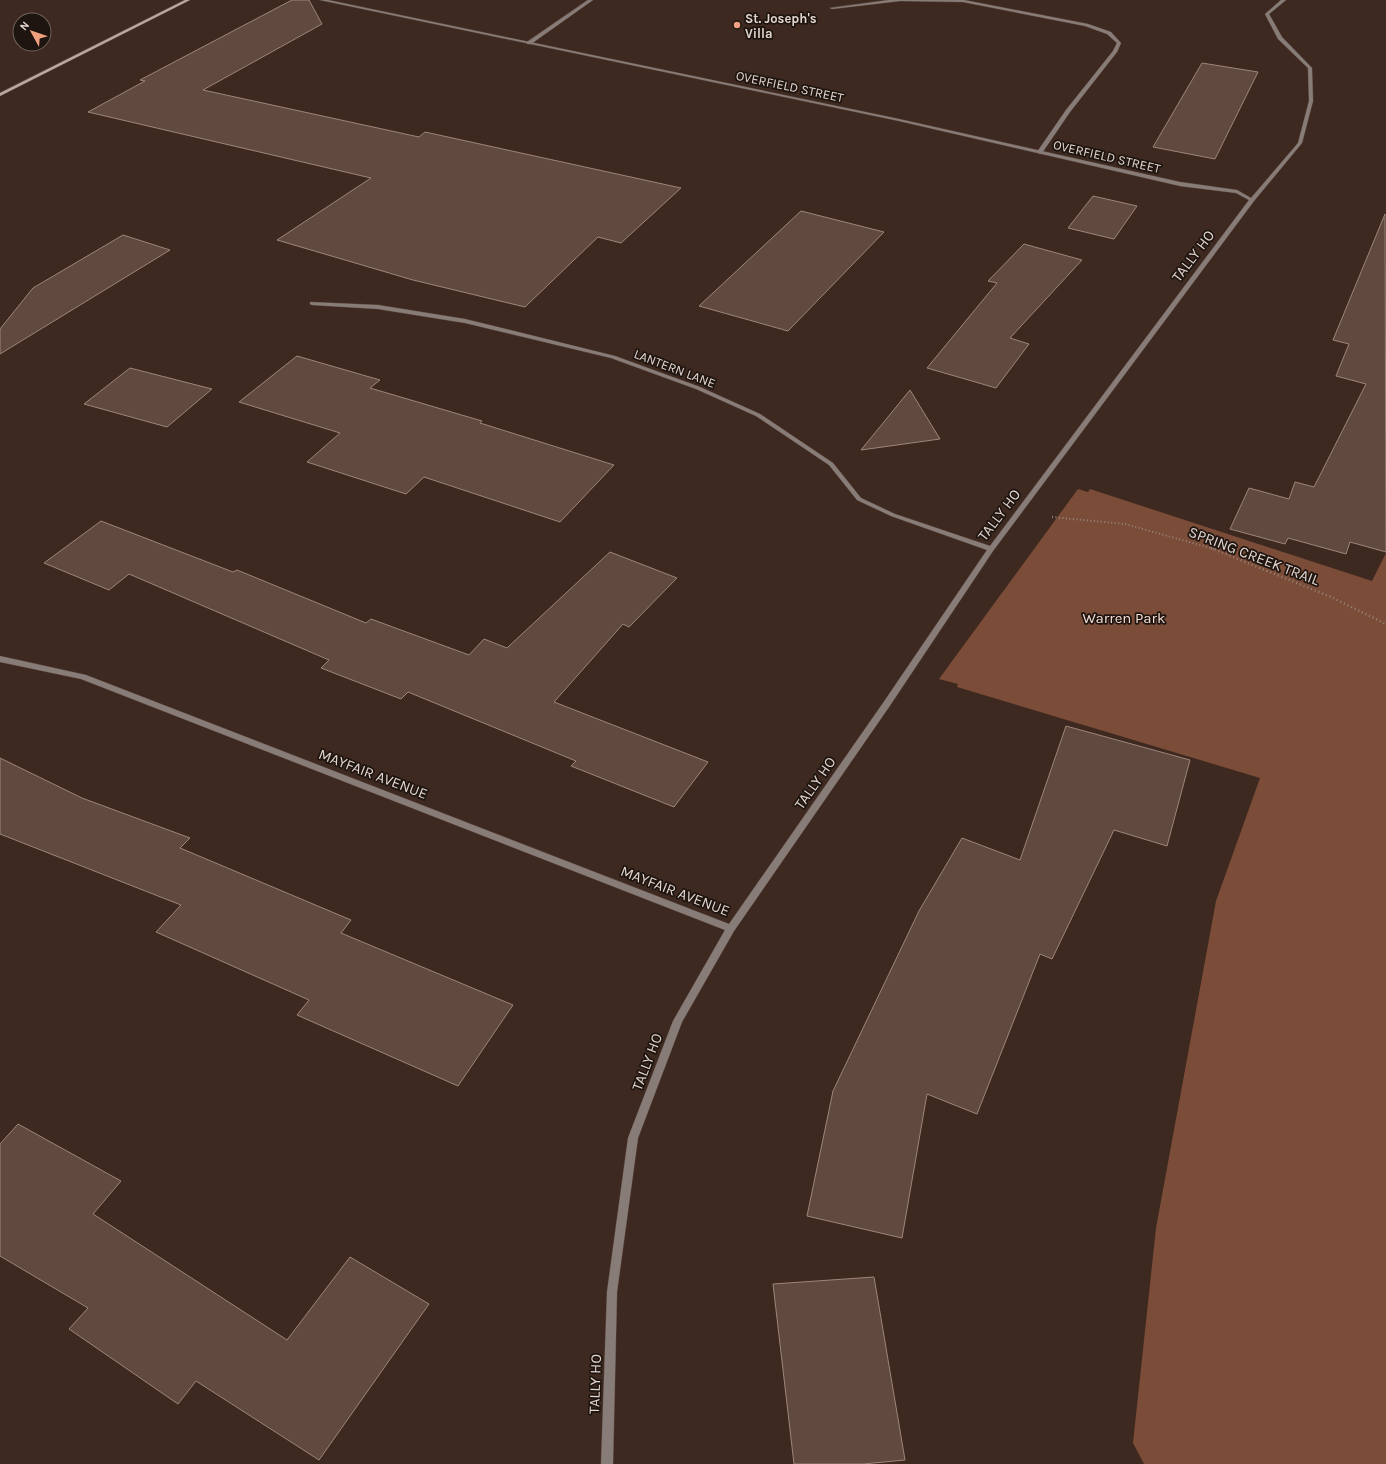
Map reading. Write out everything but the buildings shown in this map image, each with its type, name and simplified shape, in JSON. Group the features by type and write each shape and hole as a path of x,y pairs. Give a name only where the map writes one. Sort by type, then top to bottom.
{"main road":[{"path":"0,95 188,0"}],"street":[{"name":"OVERFIELD STREET","path":"322,0 900,120 1180,184 1237,192 1252,200"},
{"path":"529,42 591,0"},
{"path":"832,8 900,0 963,1 1071,22 1108,33 1119,43 1115,51 1068,111 1040,152"},
{"name":"TALLY HO","path":"607,1464 612,1292 633,1138 678,1022 732,928 886,705 991,548 1252,200 1300,143 1311,100 1310,68 1280,38 1268,14 1284,0"},
{"name":"LANTERN LANE","path":"312,303 378,307 465,321 613,357 663,375 698,388 758,415 831,464 858,500 893,515 991,548"},
{"name":"MAYFAIR AVENUE","path":"0,659 83,677 732,928"}],"path":[{"name":"SPRING CREEK TRAIL","path":"1013,519 1056,517 1125,524 1206,546 1331,597 1386,624"}],"green space":[{"name":"Warren Park","path":"1078,489 1088,492 1090,489 1372,581 1386,553 1386,1464 1144,1464 1133,1443 1156,1228 1216,901 1260,778 957,687 958,684 939,679"}],"place":[{"name":"St. Joseph's Villa","path":"737,25"}]}
